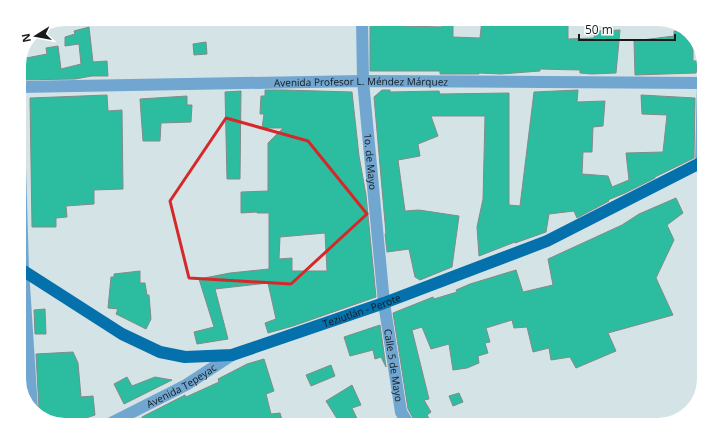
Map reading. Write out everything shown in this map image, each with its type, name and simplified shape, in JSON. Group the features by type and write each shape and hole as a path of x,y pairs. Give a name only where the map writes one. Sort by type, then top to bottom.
{"main road":[{"name":"Teziutlán - Perote","path":"26,272 122,334 160,352 185,357 232,355 384,303 547,241 697,165"}],"street":[{"name":"1o. de Mayo","path":"362,26 363,81 384,303"},
{"name":"Avenida Profesor L. Méndez Márquez","path":"26,87 363,81 697,84"},
{"name":"Calle 5 de Mayo","path":"384,303 401,412 405,418"},
{"path":"26,347 31,398"},
{"name":"Avenida Tepeyac","path":"121,418 186,385 232,355"}],"highlighted area":[{"path":"226,118 308,141 367,214 291,284 189,278 170,201"}],"building":[{"path":"370,26 453,26 453,37 480,38 481,26 568,26 568,39 594,38 595,31 620,30 616,73 592,74 580,73 580,70 540,69 540,71 501,74 440,74 440,71 370,71"},
{"path":"89,27 93,62 107,61 108,76 92,76 75,79 26,80 27,58 47,54 46,48 58,46 61,69 81,64 79,44 65,46 65,37 75,34 74,31"},
{"path":"674,31 677,31 686,37 692,46 693,61 697,61 697,63 696,73 635,75 634,41 674,36"},
{"path":"206,42 207,54 194,55 193,44"},
{"path":"265,90 352,92 359,156 366,195 376,297 293,326 268,333 265,323 276,319 268,283 215,289 228,339 197,344 194,332 214,327 199,279 230,273 269,269 269,213 241,213 241,192 268,191 268,143 283,128 262,128 264,114 260,114 261,96 265,96","holes":["325,233 327,271 292,271 292,258 279,259 280,237"]},
{"path":"382,90 390,90 390,92 439,91 440,94 509,93 509,205 520,206 534,92 578,90 577,102 605,101 603,126 593,127 592,152 583,152 582,174 608,176 612,187 629,180 626,153 663,152 667,115 642,114 641,95 695,98 694,158 608,200 609,201 577,218 574,211 549,214 546,232 479,256 477,227 483,199 485,116 431,116 438,136 418,144 420,156 398,160 405,211 419,210 459,216 452,267 420,280 415,277 409,249 387,252 374,97"},
{"path":"241,91 240,179 227,179 225,92"},
{"path":"107,95 108,111 122,110 123,189 94,190 94,204 66,206 67,217 56,218 56,227 32,227 30,98"},
{"path":"187,96 187,105 192,105 191,122 161,123 160,141 143,141 140,99"},
{"path":"676,198 683,213 667,225 674,240 656,278 673,315 608,333 616,351 576,368 570,357 551,360 549,348 533,352 527,327 514,328 512,320 486,328 490,342 485,343 488,353 478,356 479,363 467,368 453,370 449,344 431,349 422,327 412,330 429,399 424,400 431,412 427,415 429,418 413,418 408,409 393,313 433,297 434,299 457,292 456,290 470,284 516,270 523,292 553,285 548,259 622,225 639,214"},
{"path":"140,271 140,283 145,283 147,295 149,295 151,319 146,329 116,314 118,309 108,308 111,277 114,277 114,274"},
{"path":"45,309 46,334 35,334 34,310"},
{"path":"380,325 386,367 381,357 375,359 373,350 350,356 344,337"},
{"path":"73,352 78,363 81,397 93,396 95,415 86,418 60,418 50,415 39,408 36,354"},
{"path":"264,359 274,391 266,394 271,414 280,413 282,418 142,418 185,395 186,397 219,382 218,379 247,364"},
{"path":"331,365 335,376 311,386 306,375"},
{"path":"127,377 132,386 155,377 172,380 124,404 114,384"},
{"path":"352,385 361,405 352,408 357,418 337,418 326,401"},
{"path":"459,393 463,402 453,406 449,396"}]}
